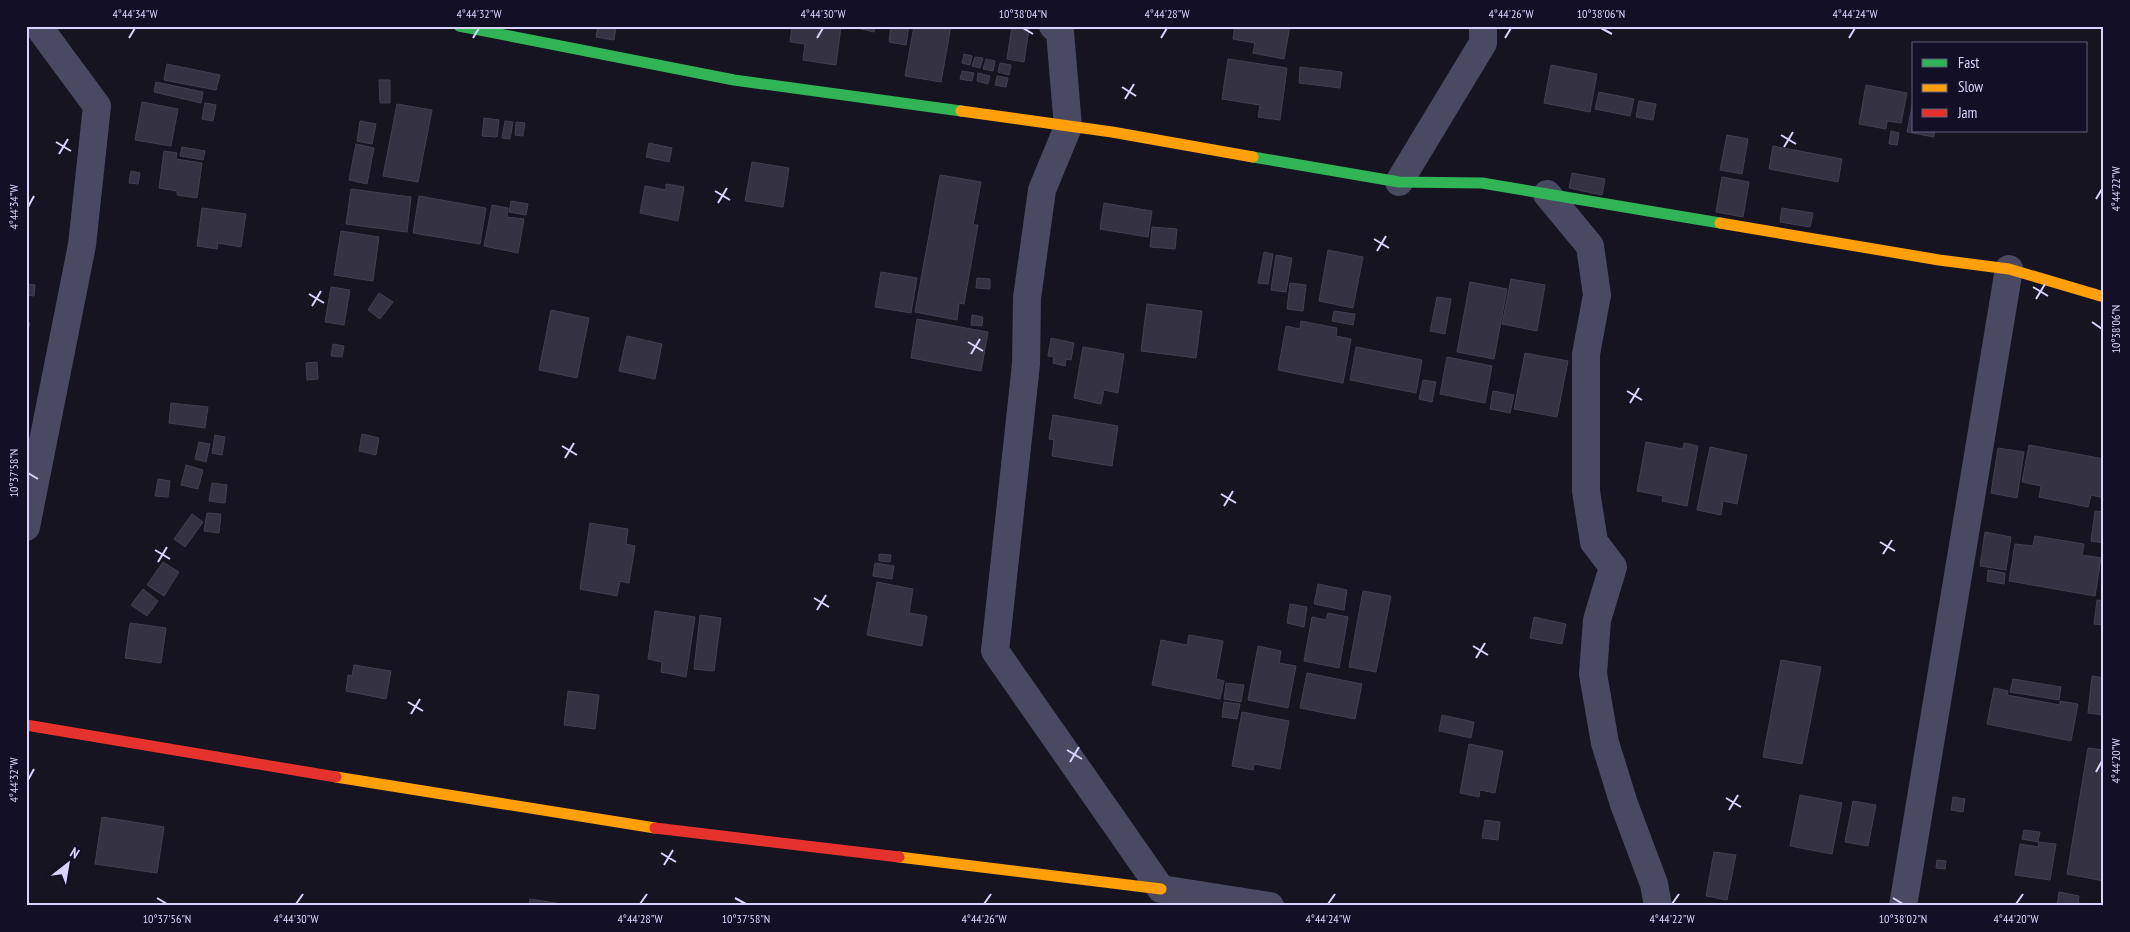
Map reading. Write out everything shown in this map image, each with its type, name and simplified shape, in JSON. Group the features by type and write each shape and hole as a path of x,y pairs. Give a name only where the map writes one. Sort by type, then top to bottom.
{"street":[{"path":"26,526 82,244 97,106 38,26"},
{"path":"460,26 734,80 1112,132 1399,182 1482,184 1939,260 2009,269 2104,297"},
{"path":"1053,26 1060,32 1068,127 1042,190 1039,210 1027,298 1026,364 995,651 1161,889"},
{"path":"1399,182 1483,43 1482,26"},
{"path":"1547,194 1590,246 1598,295 1586,354 1586,491 1594,542 1613,567 1597,620 1593,674 1605,744 1624,804 1654,884 1658,906"},
{"path":"1903,906 2009,269"},
{"path":"26,725 620,824 1161,889 1270,906"}],"building":[{"path":"598,26 616,26 614,40 596,37"},
{"path":"792,26 841,26 836,65 803,60 805,44 790,42"},
{"path":"857,26 875,26 874,32 857,28"},
{"path":"891,26 909,26 906,45 889,42"},
{"path":"914,26 951,26 941,82 905,76"},
{"path":"1012,26 1029,29 1024,62 1007,59"},
{"path":"1235,26 1290,26 1284,59 1253,53 1255,43 1233,39"},
{"path":"964,54 972,56 970,65 962,63"},
{"path":"975,57 983,58 980,68 972,66"},
{"path":"986,59 995,61 993,71 983,69"},
{"path":"1228,59 1287,68 1280,120 1258,117 1260,105 1222,99"},
{"path":"1000,63 1011,65 1009,75 998,72"},
{"path":"167,64 220,75 216,90 164,80"},
{"path":"1551,65 1597,74 1590,112 1544,103"},
{"path":"1300,67 1342,72 1340,88 1299,83"},
{"path":"962,71 974,73 972,81 960,79"},
{"path":"978,73 990,76 988,84 977,81"},
{"path":"997,76 1008,78 1006,87 995,85"},
{"path":"379,80 390,80 390,103 380,103"},
{"path":"156,82 203,92 201,103 154,92"},
{"path":"1866,85 1907,93 1901,123 1887,121 1886,129 1859,124"},
{"path":"1599,92 1634,99 1630,116 1595,109"},
{"path":"1639,101 1656,104 1653,120 1636,117"},
{"path":"142,102 178,109 171,146 135,140"},
{"path":"205,103 216,105 213,121 202,119"},
{"path":"397,104 432,110 418,182 383,176"},
{"path":"1912,106 1912,132 1935,132 1934,137 1907,132"},
{"path":"484,118 499,120 497,137 482,136"},
{"path":"360,121 376,124 372,144 357,141"},
{"path":"505,121 513,122 510,139 502,138"},
{"path":"516,122 525,123 523,136 515,135"},
{"path":"1891,131 1899,133 1897,145 1889,144"},
{"path":"1727,135 1748,139 1742,174 1720,170"},
{"path":"649,143 672,148 669,162 646,157"},
{"path":"356,144 374,148 367,184 349,180"},
{"path":"1773,146 1842,159 1838,182 1769,169"},
{"path":"182,147 205,151 203,160 180,156"},
{"path":"164,151 177,153 176,159 202,163 197,198 177,195 177,191 159,188"},
{"path":"752,162 789,168 783,207 745,201"},
{"path":"131,171 140,173 138,184 129,183"},
{"path":"1572,173 1605,179 1602,195 1569,188"},
{"path":"940,175 981,182 973,225 978,225 964,304 959,303 957,320 915,312"},
{"path":"1722,177 1749,182 1743,217 1716,212"},
{"path":"666,184 684,187 678,221 640,213 645,186 666,190"},
{"path":"351,189 411,197 407,232 346,224"},
{"path":"419,196 486,208 480,244 413,233"},
{"path":"511,201 528,204 526,215 509,212"},
{"path":"1104,203 1152,211 1148,237 1100,229"},
{"path":"492,205 508,208 507,217 524,219 518,253 484,246"},
{"path":"202,208 246,214 241,247 218,243 217,249 197,246"},
{"path":"1782,208 1813,213 1810,227 1780,222"},
{"path":"1152,227 1177,229 1175,249 1150,247"},
{"path":"341,231 379,237 373,281 334,275"},
{"path":"1328,250 1363,257 1353,308 1319,301"},
{"path":"1264,252 1273,254 1268,284 1258,283"},
{"path":"1276,255 1292,258 1286,292 1271,290"},
{"path":"881,272 917,278 911,313 875,307"},
{"path":"977,278 990,279 990,289 976,288"},
{"path":"1511,279 1545,285 1537,331 1502,324"},
{"path":"1470,282 1507,289 1494,359 1457,352"},
{"path":"1290,283 1306,285 1303,311 1287,309"},
{"path":"26,284 35,285 34,296 26,295"},
{"path":"331,287 350,290 344,325 325,322"},
{"path":"379,293 393,302 380,319 368,310"},
{"path":"1437,297 1451,299 1445,334 1430,331"},
{"path":"1147,304 1202,311 1196,358 1141,351"},
{"path":"551,310 589,318 577,378 539,370"},
{"path":"1334,311 1355,314 1353,325 1332,321"},
{"path":"972,315 983,317 982,326 971,325"},
{"path":"917,319 988,332 981,371 911,358"},
{"path":"1301,321 1337,328 1336,336 1351,339 1343,383 1278,370 1286,326 1300,329"},
{"path":"26,322 30,323 26,338"},
{"path":"627,336 662,344 655,379 619,371"},
{"path":"1051,338 1074,343 1071,360 1066,359 1065,366 1053,363 1054,357 1048,356"},
{"path":"333,344 344,346 342,357 331,356"},
{"path":"1083,347 1124,354 1118,393 1104,390 1101,404 1074,398"},
{"path":"1356,347 1422,360 1416,393 1350,380"},
{"path":"1525,353 1568,361 1557,417 1514,409"},
{"path":"1447,357 1492,366 1485,403 1440,394"},
{"path":"317,362 318,379 307,380 306,363"},
{"path":"1423,380 1436,382 1432,402 1419,399"},
{"path":"1493,391 1514,395 1510,413 1490,409"},
{"path":"171,403 208,407 205,428 169,423"},
{"path":"1053,415 1118,426 1112,466 1052,456 1054,440 1049,439"},
{"path":"362,434 379,438 376,455 359,451"},
{"path":"215,435 225,437 222,455 212,453"},
{"path":"199,442 210,444 206,462 195,459"},
{"path":"1646,442 1683,449 1684,443 1698,446 1687,506 1662,501 1663,496 1637,491"},
{"path":"2029,445 2104,459 2104,498 2091,495 2088,507 2039,497 2041,486 2022,482"},
{"path":"1710,447 1747,455 1737,504 1723,501 1721,515 1697,510"},
{"path":"1998,448 2024,452 2017,498 1991,493"},
{"path":"186,465 203,470 198,489 181,485"},
{"path":"158,479 170,481 168,497 155,496"},
{"path":"212,483 227,485 225,503 209,501"},
{"path":"2095,511 2104,512 2104,543 2091,541"},
{"path":"207,513 221,514 219,533 204,531"},
{"path":"192,514 203,522 185,547 174,539"},
{"path":"590,523 628,529 626,544 635,546 629,583 620,581 617,596 580,589"},
{"path":"1985,532 2011,537 2006,570 1980,566"},
{"path":"2035,536 2084,544 2082,555 2101,558 2095,596 2009,581 2015,544 2033,546"},
{"path":"879,554 891,555 890,562 879,561"},
{"path":"163,562 179,572 164,596 147,585"},
{"path":"875,563 894,566 892,579 873,576"},
{"path":"1988,570 2005,573 2004,584 1987,581"},
{"path":"877,582 913,589 909,613 927,616 922,646 867,635"},
{"path":"1318,584 1347,590 1344,610 1314,604"},
{"path":"143,589 158,601 147,616 131,605"},
{"path":"1363,591 1391,596 1376,672 1349,667"},
{"path":"2097,600 2104,601 2104,625 2094,624"},
{"path":"1290,604 1307,607 1304,627 1287,623"},
{"path":"655,611 695,617 686,677 661,672 662,662 648,659"},
{"path":"1328,613 1348,617 1339,668 1304,661 1312,617 1326,620"},
{"path":"700,615 721,618 714,671 694,669"},
{"path":"1534,617 1566,624 1562,644 1530,638"},
{"path":"130,623 166,628 161,663 125,658"},
{"path":"1189,635 1223,641 1216,679 1224,681 1220,699 1152,685 1161,640 1187,645"},
{"path":"1258,646 1281,651 1279,663 1296,666 1288,708 1248,700"},
{"path":"1781,660 1821,667 1802,764 1763,757"},
{"path":"354,665 391,671 386,699 346,691 348,675 352,676"},
{"path":"1307,673 1362,684 1355,719 1300,708"},
{"path":"2092,676 2104,678 2104,715 2088,713"},
{"path":"2013,679 2061,687 2059,700 2010,692"},
{"path":"1226,683 1244,685 1241,702 1224,699"},
{"path":"1994,688 2008,691 2007,695 2060,705 2060,701 2078,704 2071,741 1987,724"},
{"path":"568,691 599,695 595,729 564,725"},
{"path":"1224,702 1240,704 1237,719 1222,717"},
{"path":"1242,712 1289,721 1280,769 1254,764 1253,770 1232,766"},
{"path":"1442,715 1474,722 1471,738 1439,731"},
{"path":"1469,744 1503,751 1495,793 1480,790 1479,797 1460,793"},
{"path":"2088,748 2104,750 2104,881 2067,874"},
{"path":"1800,795 1842,803 1832,854 1790,846"},
{"path":"1953,797 1965,799 1963,812 1951,810"},
{"path":"1853,801 1876,805 1868,846 1845,842"},
{"path":"102,817 164,827 157,873 95,864"},
{"path":"1485,820 1500,822 1498,840 1482,838"},
{"path":"2024,830 2040,832 2038,842 2022,839"},
{"path":"2039,842 2056,844 2050,880 2015,875 2020,844 2038,847"},
{"path":"1714,852 1736,855 1727,900 1706,896"},
{"path":"1937,860 1946,861 1945,869 1936,868"},
{"path":"2059,892 2079,896 2078,903 2084,904 2084,906 2057,906"},
{"path":"530,899 575,906 529,906"}],"traffic: fast":[{"path":"459,26 734,80 961,111"},
{"path":"1253,157 1399,182 1482,183 1720,223"}],"traffic: slow":[{"path":"961,111 1112,132 1253,157"},
{"path":"1720,223 1939,260 2009,269 2104,297"},
{"path":"336,777 655,828"},
{"path":"899,857 1161,889"}],"traffic: jam":[{"path":"26,725 336,777"},
{"path":"655,828 899,857"}]}
